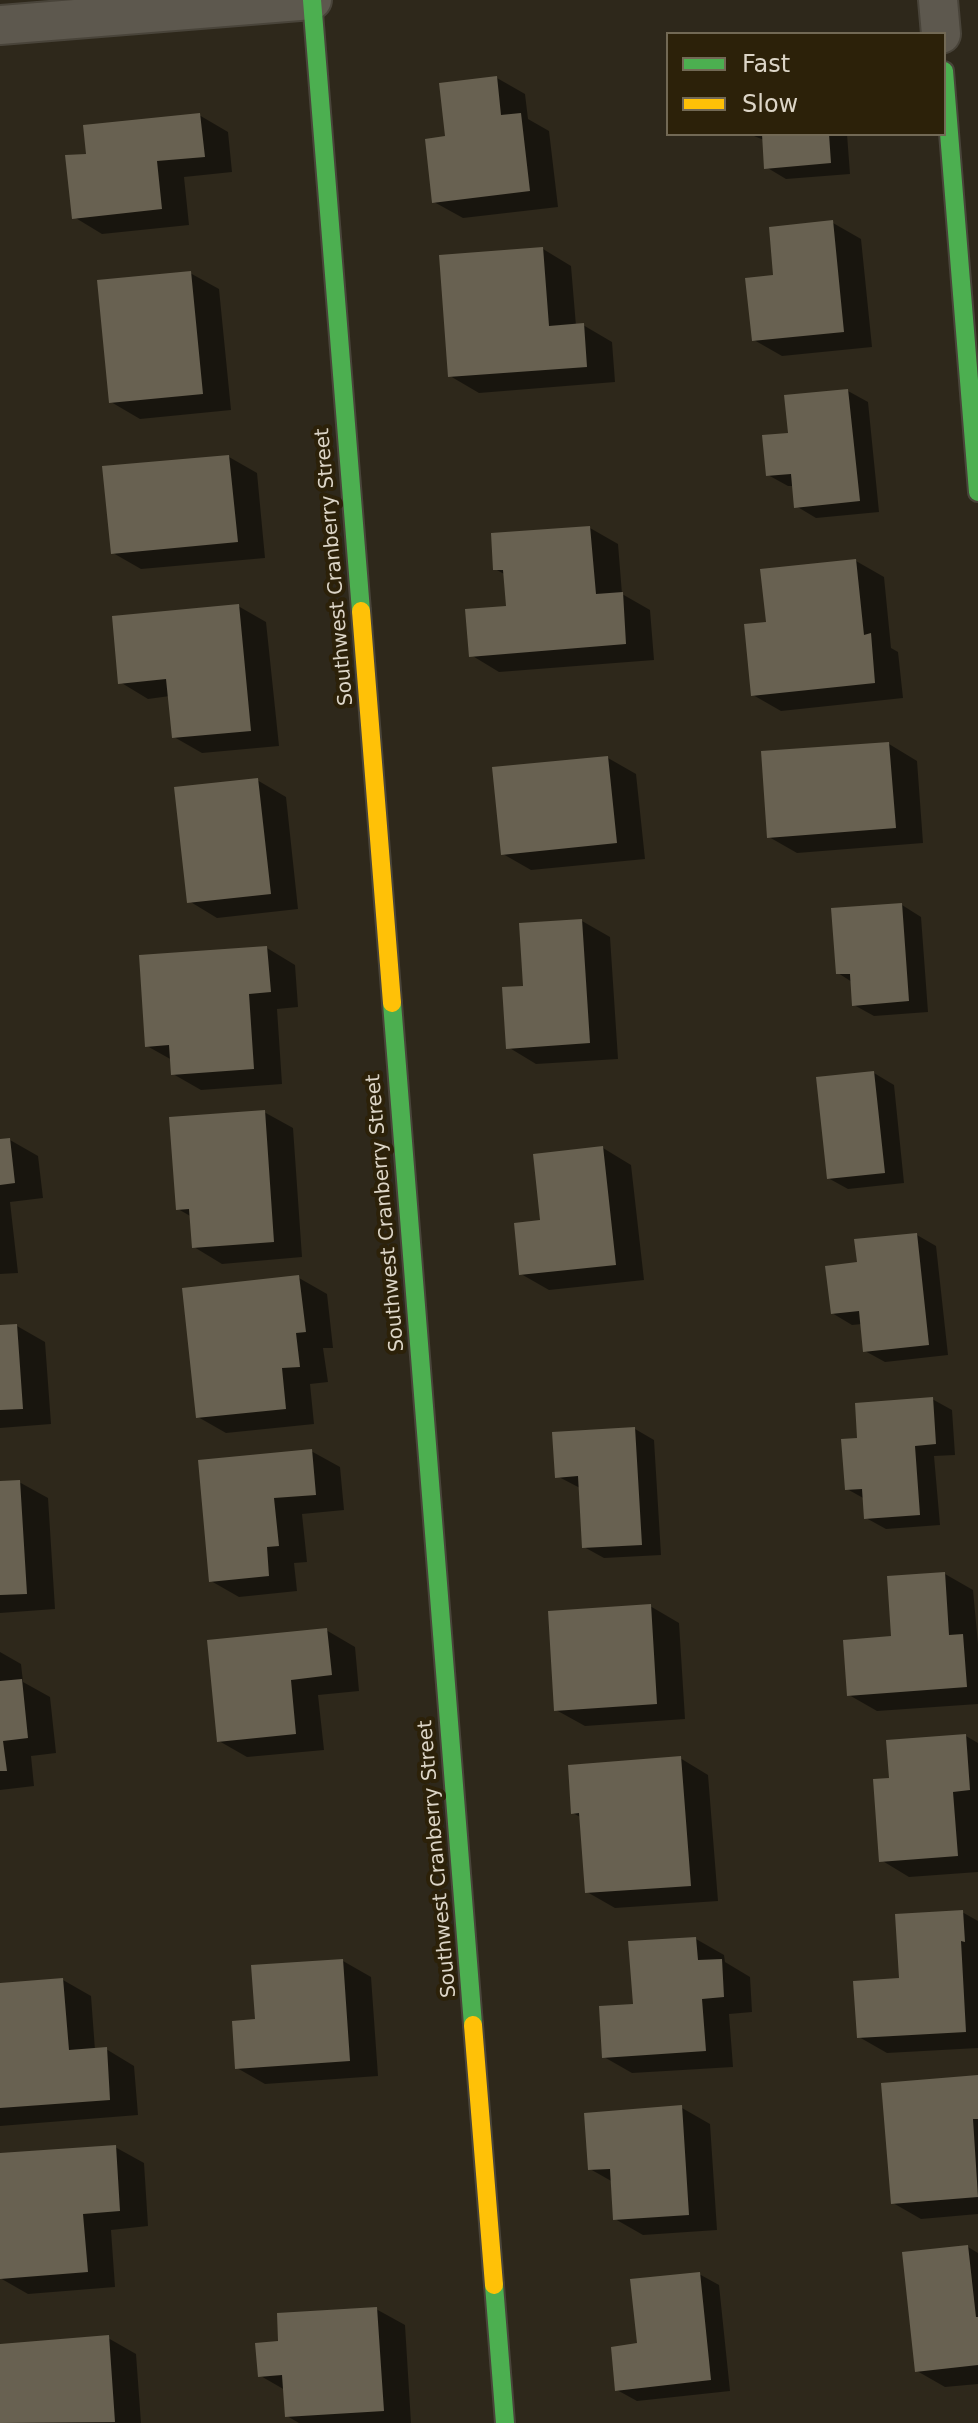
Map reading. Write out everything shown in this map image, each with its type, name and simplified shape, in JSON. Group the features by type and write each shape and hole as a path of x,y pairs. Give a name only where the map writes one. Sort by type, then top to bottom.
{"street":[{"path":"0,25 312,0"},
{"name":"Southwest Cranberry Street","path":"312,0 505,2423"},
{"path":"938,0 941,32"},
{"path":"946,96 978,492"}],"building":[{"path":"497,76 501,115 521,113 530,191 432,203 425,139 445,136 439,83"},
{"path":"200,113 205,157 157,161 162,209 72,219 65,155 86,154 83,125"},
{"path":"762,136 829,136 831,163 764,169"},
{"path":"833,220 844,332 752,341 745,278 773,275 769,227"},
{"path":"543,247 549,326 584,323 587,367 448,377 439,255"},
{"path":"191,271 203,394 109,403 97,280"},
{"path":"848,389 860,501 794,508 791,474 766,476 762,435 788,433 784,395"},
{"path":"229,455 238,542 111,554 102,466"},
{"path":"590,526 596,594 623,592 626,644 469,657 465,609 506,606 503,570 493,570 491,533"},
{"path":"856,559 864,635 871,633 875,683 751,696 744,624 766,622 760,569"},
{"path":"239,604 251,731 172,738 166,679 118,684 112,616"},
{"path":"889,742 896,828 767,838 761,751"},
{"path":"608,756 617,843 501,855 492,767"},
{"path":"258,778 271,894 187,903 174,787"},
{"path":"902,903 909,1001 852,1006 850,974 836,974 831,908"},
{"path":"582,919 590,1043 506,1049 502,987 523,986 519,923"},
{"path":"267,946 271,992 249,994 254,1069 171,1075 169,1045 145,1047 139,955"},
{"path":"874,1071 885,1173 827,1179 816,1077"},
{"path":"265,1110 274,1242 192,1248 189,1209 176,1210 169,1117"},
{"path":"10,1138 15,1183 0,1185 0,1139"},
{"path":"603,1146 616,1265 519,1275 514,1223 540,1220 533,1154"},
{"path":"917,1233 929,1345 863,1352 859,1311 831,1314 825,1266 857,1262 854,1239"},
{"path":"299,1275 306,1332 296,1333 300,1367 282,1368 286,1409 196,1418 182,1288"},
{"path":"17,1324 23,1409 0,1410 0,1325"},
{"path":"933,1397 936,1444 915,1446 920,1515 864,1519 862,1489 845,1490 841,1439 857,1438 855,1403"},
{"path":"635,1427 642,1545 582,1548 578,1476 555,1478 552,1432"},
{"path":"312,1449 316,1495 274,1498 279,1546 267,1547 269,1576 209,1582 198,1460"},
{"path":"20,1480 27,1594 0,1595 0,1481"},
{"path":"945,1572 949,1635 963,1634 967,1687 847,1696 843,1640 891,1636 887,1576"},
{"path":"651,1604 657,1704 554,1711 548,1611"},
{"path":"327,1628 332,1675 291,1680 296,1734 217,1742 207,1640"},
{"path":"22,1679 28,1738 3,1741 7,1771 0,1771 0,1681"},
{"path":"966,1734 970,1790 953,1792 958,1856 879,1862 873,1779 889,1778 886,1740"},
{"path":"681,1756 691,1886 585,1893 579,1813 571,1814 568,1765"},
{"path":"963,1910 965,1942 961,1941 966,2032 857,2038 853,1981 899,1978 895,1914"},
{"path":"696,1937 698,1960 722,1959 724,1997 702,1999 706,2051 602,2058 599,2006 633,2004 628,1941"},
{"path":"343,1959 350,2061 235,2069 232,2021 255,2019 251,1965"},
{"path":"63,1978 69,2050 107,2047 110,2100 0,2108 0,1983"},
{"path":"978,2075 978,2119 973,2119 978,2197 891,2204 881,2083"},
{"path":"682,2105 689,2215 613,2220 610,2169 588,2170 584,2113"},
{"path":"116,2145 120,2211 83,2214 88,2272 0,2279 0,2153"},
{"path":"968,2245 978,2317 978,2365 915,2372 902,2252"},
{"path":"700,2272 711,2380 615,2391 611,2347 637,2343 630,2279"},
{"path":"377,2307 384,2411 285,2417 282,2375 258,2377 255,2343 278,2341 277,2313"},
{"path":"109,2335 115,2422 0,2423 0,2344"}],"traffic: fast":[{"path":"312,0 361,611"},
{"path":"946,96 978,492"},
{"path":"392,1003 473,2025"},
{"path":"494,2285 505,2423"}],"traffic: slow":[{"path":"361,611 392,1003"},
{"path":"473,2025 494,2285"}]}
